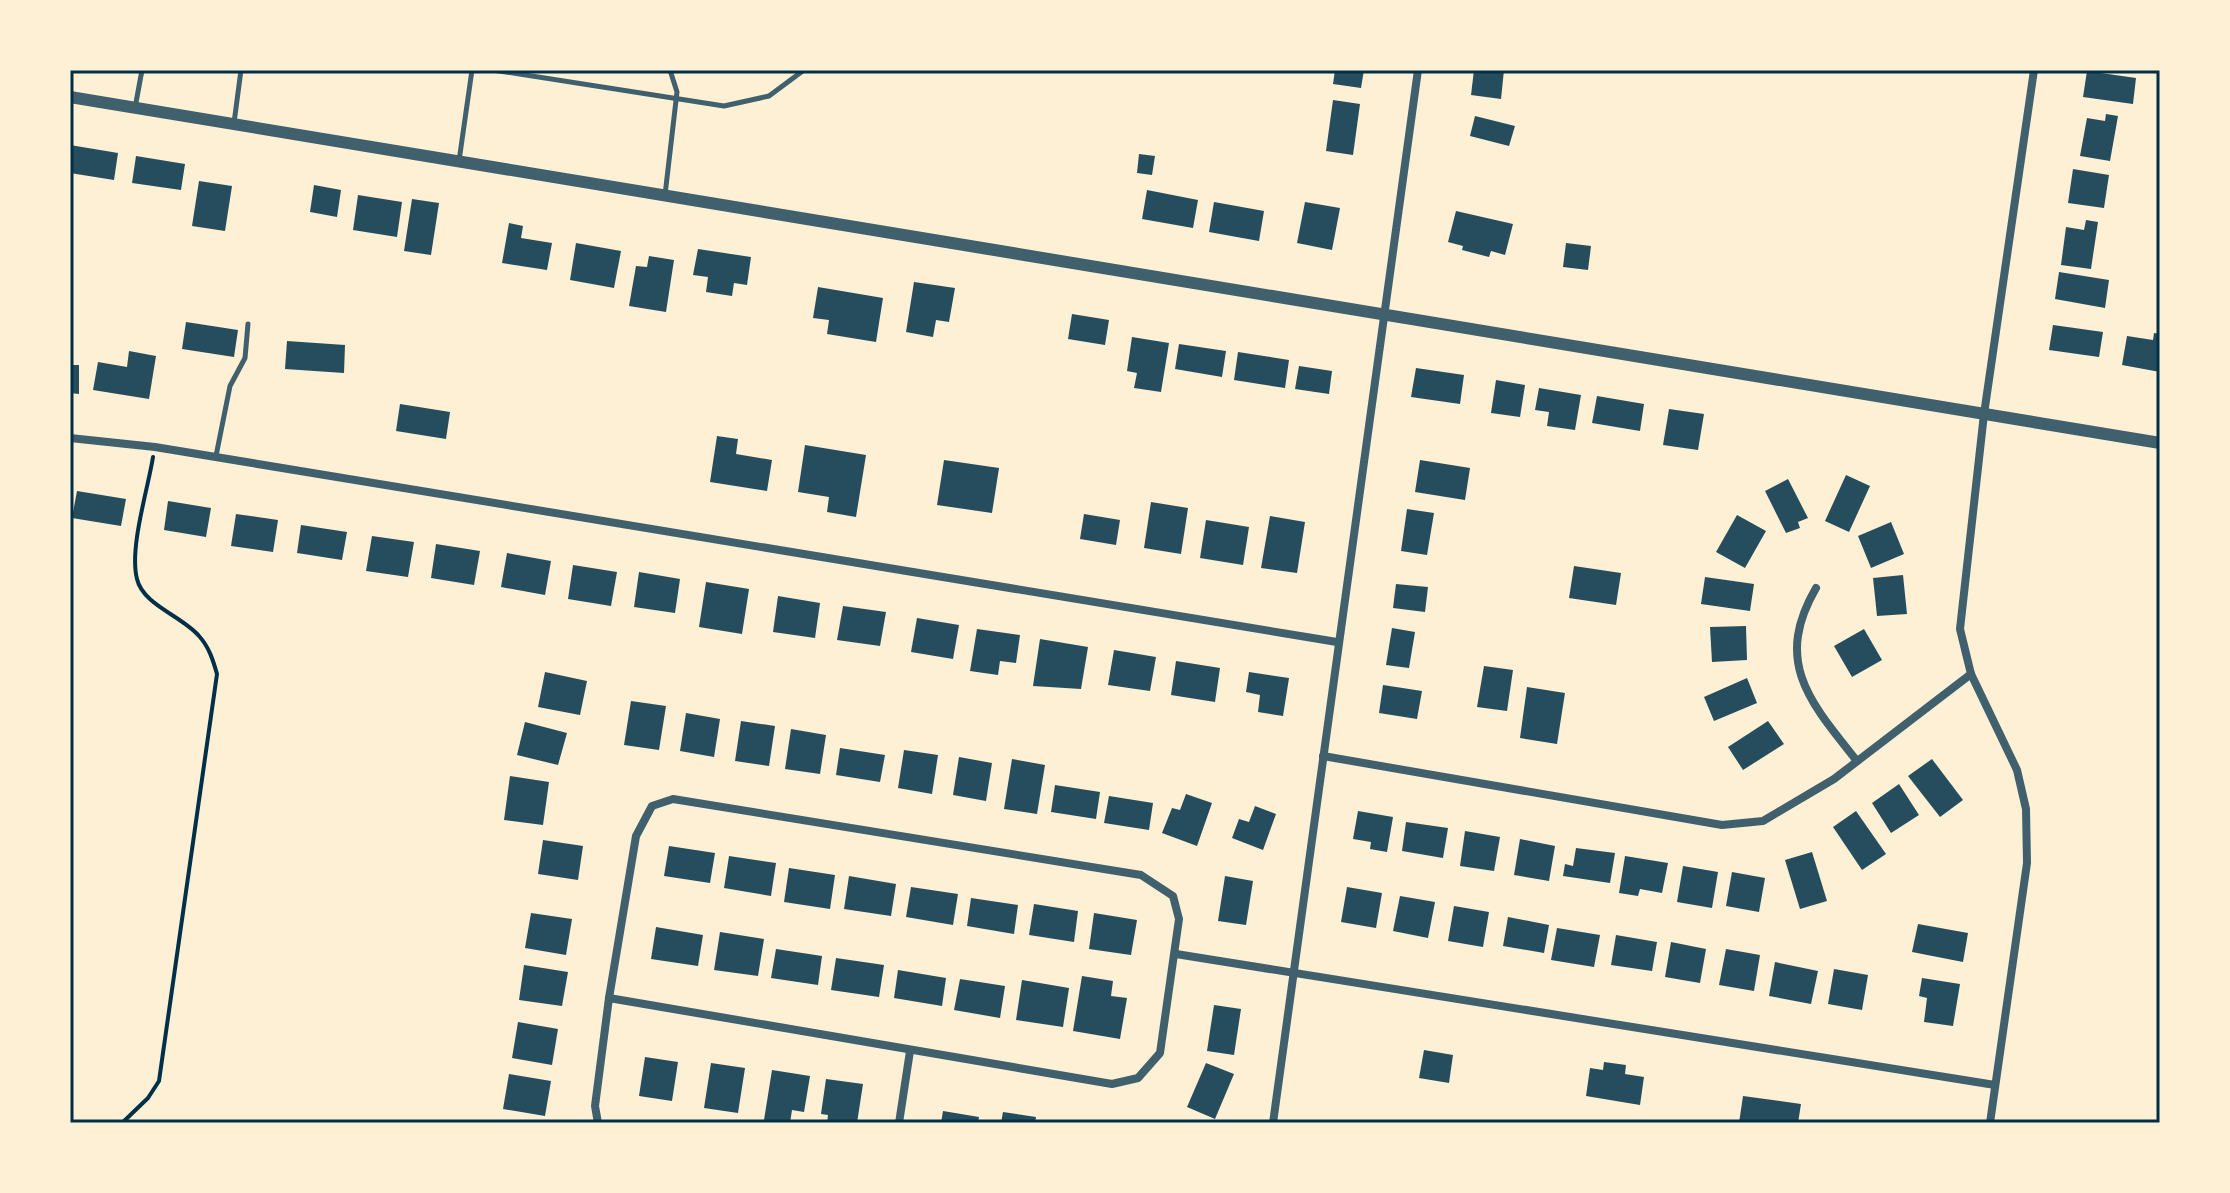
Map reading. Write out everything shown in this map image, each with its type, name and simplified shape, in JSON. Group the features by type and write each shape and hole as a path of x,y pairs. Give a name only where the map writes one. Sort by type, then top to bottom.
{"street":[{"path":"1273,1123 1418,70"},
{"path":"1990,1123 2027,863 2026,809 2017,770 1971,674 1960,629 1984,414 2034,70"},
{"path":"70,97 2160,443"},
{"path":"70,438 155,447 1337,642"},
{"path":"1816,588 1803,611 1797,633 1801,678 1811,702 1857,761"},
{"path":"1323,756 1722,825 1763,821 1857,761 1971,674"},
{"path":"598,1123 595,1106 609,998 636,836 652,806 673,799 1141,875 1173,896 1179,919 1160,1053 1138,1078 1112,1084 609,998"},
{"path":"1176,954 1995,1085"},
{"path":"899,1123 910,1051"}],"lane":[{"path":"135,108 142,70"},
{"path":"234,124 241,70"},
{"path":"459,162 472,70"},
{"path":"493,70 724,106 769,96 804,70"},
{"path":"665,196 676,100 670,70"},
{"path":"215,457 230,386 247,347 248,324"}],"path":[{"path":"122,1123 148,1098 159,1081 217,674 213,657 199,635 143,593 136,578 136,554 155,447"}],"building":[{"path":"1335,70 1364,70 1361,88 1333,84"},
{"path":"1474,70 1504,70 1501,99 1471,95"},
{"path":"2087,71 2136,78 2133,104 2083,97"},
{"path":"1333,100 1360,104 1353,155 1326,151"},
{"path":"2106,114 2118,116 2110,161 2080,156 2087,118 2105,121"},
{"path":"1475,116 1515,126 1509,146 1470,136"},
{"path":"70,145 118,153 114,180 70,173"},
{"path":"1139,154 1155,156 1152,175 1137,173"},
{"path":"136,156 185,164 181,190 132,183"},
{"path":"2073,169 2109,175 2104,208 2068,203"},
{"path":"199,181 232,186 225,231 192,226"},
{"path":"314,185 341,190 337,217 310,212"},
{"path":"1147,190 1198,200 1193,228 1142,219"},
{"path":"358,195 402,202 397,237 353,230"},
{"path":"412,199 439,203 431,255 404,251"},
{"path":"1214,202 1264,211 1259,241 1209,232"},
{"path":"1305,202 1340,208 1332,250 1297,243"},
{"path":"1456,211 1513,224 1505,255 1491,251 1489,257 1462,250 1463,246 1448,242"},
{"path":"2086,220 2098,222 2091,269 2061,265 2066,227 2084,230"},
{"path":"509,223 523,226 521,238 552,243 547,270 502,263"},
{"path":"576,243 621,251 614,288 570,280"},
{"path":"1566,243 1591,246 1588,270 1563,267"},
{"path":"698,249 751,257 747,285 734,283 732,296 706,292 708,277 693,275"},
{"path":"649,256 674,260 666,312 629,306 636,266 647,267"},
{"path":"2059,272 2109,280 2105,308 2055,299"},
{"path":"914,282 955,288 949,322 936,320 933,337 906,332"},
{"path":"818,287 883,298 876,342 827,334 829,320 813,318"},
{"path":"1072,314 1109,320 1105,345 1068,339"},
{"path":"186,322 238,330 234,357 182,349"},
{"path":"2053,325 2103,332 2099,357 2049,350"},
{"path":"2154,333 2160,334 2160,372 2122,365 2127,336 2153,340"},
{"path":"1132,337 1169,343 1161,392 1134,388 1137,373 1127,371"},
{"path":"287,341 345,345 344,373 285,369"},
{"path":"1179,344 1226,351 1222,377 1175,369"},
{"path":"129,351 156,356 149,399 93,390 98,362 127,367"},
{"path":"1238,352 1289,360 1285,388 1234,380"},
{"path":"70,365 79,365 79,394 70,393"},
{"path":"1299,366 1332,371 1329,394 1295,389"},
{"path":"1416,368 1464,375 1460,404 1411,397"},
{"path":"1496,380 1525,385 1520,417 1491,413"},
{"path":"1539,388 1581,395 1575,430 1547,426 1549,412 1535,410"},
{"path":"1597,396 1644,404 1640,431 1592,423"},
{"path":"400,404 450,412 446,439 396,431"},
{"path":"1669,409 1704,414 1698,450 1663,445"},
{"path":"717,436 738,439 736,454 772,460 767,491 710,482"},
{"path":"805,445 866,455 856,517 827,512 829,497 798,492"},
{"path":"944,460 999,468 992,513 937,505"},
{"path":"1420,460 1470,468 1465,500 1415,492"},
{"path":"1846,475 1870,486 1849,532 1825,521"},
{"path":"1788,479 1808,518 1798,522 1800,528 1786,533 1765,491"},
{"path":"77,491 126,499 121,526 72,518"},
{"path":"168,501 211,508 206,537 164,530"},
{"path":"1151,502 1188,508 1181,554 1144,548"},
{"path":"1407,509 1434,513 1427,555 1401,551"},
{"path":"236,514 278,520 273,552 231,546"},
{"path":"1084,514 1120,520 1116,545 1080,539"},
{"path":"1737,515 1766,531 1745,568 1716,552"},
{"path":"1270,516 1305,522 1297,573 1261,568"},
{"path":"1206,520 1249,527 1243,565 1200,558"},
{"path":"1891,522 1904,554 1871,568 1858,536"},
{"path":"301,525 347,532 342,560 297,553"},
{"path":"372,536 414,542 408,577 366,571"},
{"path":"436,544 480,551 474,585 431,578"},
{"path":"507,553 551,561 545,595 501,587"},
{"path":"573,565 617,572 611,606 568,599"},
{"path":"1574,566 1621,573 1616,605 1569,598"},
{"path":"639,572 680,579 675,613 634,607"},
{"path":"1903,575 1907,614 1877,616 1873,578"},
{"path":"1705,577 1754,584 1750,611 1701,604"},
{"path":"706,582 749,589 742,634 699,627"},
{"path":"1396,584 1428,587 1425,612 1393,608"},
{"path":"778,596 820,603 815,638 773,632"},
{"path":"843,606 886,612 880,646 837,640"},
{"path":"917,618 959,625 953,659 911,652"},
{"path":"1746,626 1747,660 1712,662 1710,627"},
{"path":"1392,628 1415,632 1409,668 1386,665"},
{"path":"977,629 1020,635 1016,663 1000,661 998,675 970,671"},
{"path":"1864,629 1882,660 1852,677 1834,646"},
{"path":"1040,639 1088,647 1081,689 1033,686"},
{"path":"1114,650 1156,657 1150,691 1108,685"},
{"path":"1176,661 1220,668 1215,702 1171,695"},
{"path":"1484,666 1513,670 1507,711 1477,707"},
{"path":"545,672 587,681 580,715 538,707"},
{"path":"1249,672 1289,678 1283,716 1258,712 1260,695 1246,692"},
{"path":"1747,678 1757,703 1714,721 1704,697"},
{"path":"1383,685 1422,691 1417,719 1379,713"},
{"path":"1527,687 1565,693 1557,744 1520,738"},
{"path":"631,701 666,706 659,750 624,745"},
{"path":"686,713 720,719 714,757 680,751"},
{"path":"741,721 775,726 769,766 735,761"},
{"path":"1768,721 1784,744 1743,770 1728,747"},
{"path":"525,722 567,733 558,765 517,755"},
{"path":"791,729 826,735 820,774 785,769"},
{"path":"840,748 885,755 880,782 836,775"},
{"path":"904,750 938,755 932,794 898,788"},
{"path":"959,757 992,763 986,801 953,795"},
{"path":"1012,759 1045,765 1037,814 1004,809"},
{"path":"1932,759 1963,800 1940,817 1908,776"},
{"path":"510,776 549,782 543,825 504,820"},
{"path":"1899,784 1919,815 1891,833 1872,803"},
{"path":"1055,785 1100,792 1096,819 1051,812"},
{"path":"1186,794 1212,803 1197,846 1162,833 1172,808 1180,810"},
{"path":"1109,796 1153,803 1149,830 1104,823"},
{"path":"1255,806 1276,814 1263,850 1232,838 1239,819 1249,822"},
{"path":"1358,811 1393,817 1387,852 1370,849 1371,842 1353,839"},
{"path":"1856,811 1886,854 1862,870 1833,827"},
{"path":"1406,822 1448,828 1443,858 1402,851"},
{"path":"1465,831 1500,837 1494,871 1460,866"},
{"path":"1520,839 1555,846 1549,881 1514,875"},
{"path":"543,840 583,846 578,880 538,874"},
{"path":"669,846 715,853 710,883 664,876"},
{"path":"1576,848 1615,853 1610,883 1563,876 1565,864 1573,866"},
{"path":"1812,852 1827,901 1800,909 1785,860"},
{"path":"729,856 776,863 771,896 724,888"},
{"path":"1625,856 1668,863 1662,893 1640,889 1638,896 1619,893"},
{"path":"1683,866 1718,872 1712,908 1677,902"},
{"path":"789,868 835,875 830,909 784,902"},
{"path":"1732,872 1765,878 1759,912 1726,906"},
{"path":"849,876 896,884 891,916 844,909"},
{"path":"1225,876 1253,881 1246,925 1218,921"},
{"path":"911,887 958,894 953,925 906,917"},
{"path":"1347,887 1382,893 1376,928 1341,922"},
{"path":"1400,896 1435,902 1428,938 1393,931"},
{"path":"971,898 1018,905 1014,934 967,926"},
{"path":"1034,904 1078,911 1074,942 1029,935"},
{"path":"1454,906 1489,912 1483,947 1448,941"},
{"path":"531,913 572,919 566,955 525,948"},
{"path":"1094,913 1137,920 1131,955 1089,949"},
{"path":"1508,917 1549,925 1544,953 1503,946"},
{"path":"1918,924 1968,933 1963,962 1912,952"},
{"path":"656,927 703,935 698,966 651,959"},
{"path":"1557,928 1600,935 1594,967 1551,960"},
{"path":"720,932 764,939 758,976 714,970"},
{"path":"1616,935 1657,942 1652,971 1611,965"},
{"path":"1671,942 1706,949 1700,983 1665,977"},
{"path":"776,949 822,956 818,985 771,978"},
{"path":"1726,949 1760,955 1754,991 1719,985"},
{"path":"836,958 884,965 879,997 831,990"},
{"path":"1775,962 1818,971 1811,1004 1769,996"},
{"path":"524,965 568,972 562,1006 519,1000"},
{"path":"1834,969 1868,975 1862,1010 1828,1004"},
{"path":"898,970 946,978 942,1006 894,998"},
{"path":"1082,976 1113,981 1111,996 1127,998 1120,1039 1073,1031"},
{"path":"1922,978 1960,984 1953,1026 1924,1022 1927,998 1919,996"},
{"path":"960,979 1005,986 1000,1018 954,1010"},
{"path":"1022,980 1069,988 1063,1027 1016,1020"},
{"path":"1214,1005 1241,1009 1234,1055 1207,1051"},
{"path":"518,1022 558,1029 552,1065 512,1058"},
{"path":"1424,1050 1453,1055 1449,1083 1419,1078"},
{"path":"645,1057 678,1062 672,1101 639,1096"},
{"path":"1604,1062 1626,1065 1625,1074 1644,1077 1640,1105 1586,1096 1590,1068 1603,1070"},
{"path":"711,1063 745,1068 738,1113 704,1108"},
{"path":"1206,1063 1234,1074 1215,1119 1187,1107"},
{"path":"772,1070 810,1076 804,1112 792,1110 790,1123 764,1120"},
{"path":"509,1074 551,1081 545,1116 503,1109"},
{"path":"826,1079 863,1084 857,1123 827,1123 828,1115 821,1114"},
{"path":"1743,1096 1801,1104 1798,1123 1739,1123"},
{"path":"943,1111 979,1117 978,1123 941,1123"},
{"path":"1003,1112 1036,1117 1035,1123 1001,1123"}]}
